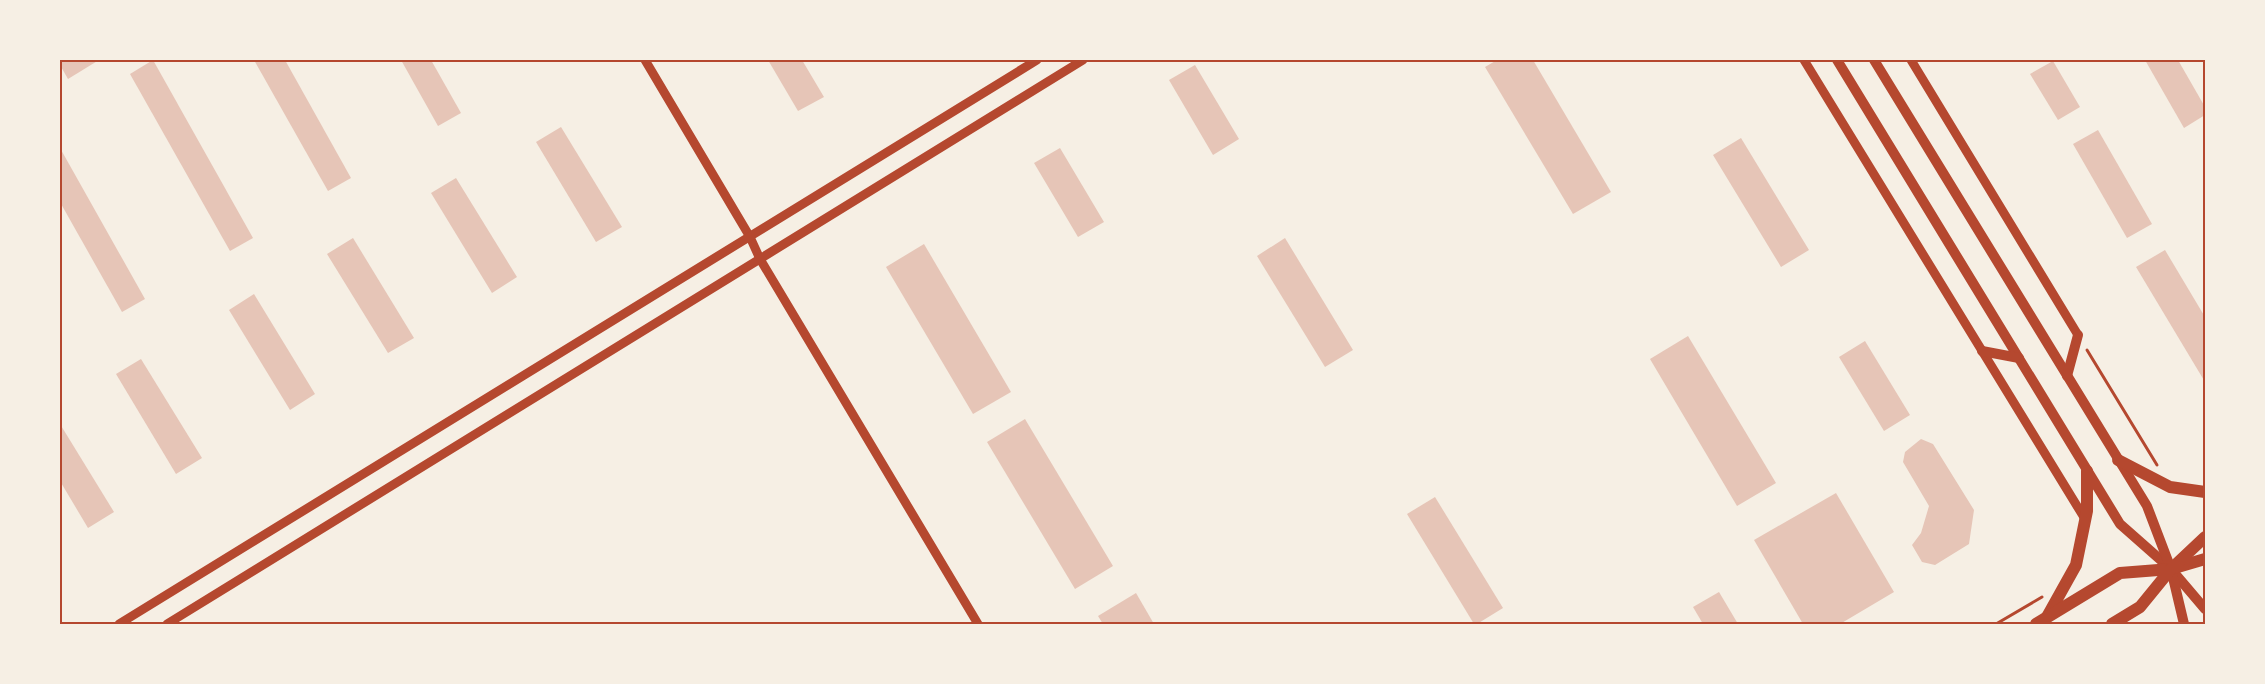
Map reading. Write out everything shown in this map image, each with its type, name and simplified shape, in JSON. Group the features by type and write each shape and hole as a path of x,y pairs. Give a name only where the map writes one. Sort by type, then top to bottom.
{"main road":[{"path":"1836,60 2120,524 2171,569 2205,609"},
{"path":"1874,60 2147,506 2171,569 2184,624"},
{"path":"2067,376 2078,334"},
{"path":"1982,351 2019,358"},
{"path":"2118,460 2170,486 2205,492"},
{"path":"2041,621 2076,565 2085,519 2088,471"},
{"path":"2112,624 2140,607 2171,569 2205,537"},
{"path":"2041,621 2120,573 2171,569 2205,559"}],"street":[{"path":"645,60 750,237 760,259 978,624"},
{"path":"119,624 1038,60"},
{"path":"167,624 1084,60"},
{"path":"1804,60 2085,519"},
{"path":"1911,60 2078,334"}],"path":[{"path":"2078,334 2170,486"},
{"path":"1996,624 2066,582"}],"building":[{"path":"60,60 99,60 68,79 60,65"},
{"path":"153,60 253,238 230,251 130,74"},
{"path":"254,60 285,60 351,178 328,191"},
{"path":"401,60 431,60 461,113 438,126"},
{"path":"768,60 802,60 824,97 798,111"},
{"path":"1497,60 1533,60 1611,192 1573,214 1485,67"},
{"path":"2145,60 2178,60 2205,107 2205,115 2184,128"},
{"path":"2053,61 2080,107 2058,120 2030,74"},
{"path":"1195,65 1239,139 1213,155 1169,80"},
{"path":"561,127 622,227 596,242 536,142"},
{"path":"2098,130 2152,224 2127,238 2073,144"},
{"path":"1741,138 1809,250 1781,267 1713,155"},
{"path":"60,148 145,299 122,312 60,202"},
{"path":"1060,148 1104,222 1078,237 1034,163"},
{"path":"456,178 517,277 492,293 431,193"},
{"path":"353,238 414,338 388,353 327,254"},
{"path":"1285,238 1353,350 1325,367 1257,256"},
{"path":"924,244 1011,392 973,414 886,267"},
{"path":"2165,250 2205,317 2205,382 2136,267"},
{"path":"254,294 315,394 290,410 229,310"},
{"path":"1688,336 1776,483 1737,506 1650,359"},
{"path":"1865,341 1910,415 1884,431 1839,357"},
{"path":"141,359 202,458 176,474 116,374"},
{"path":"1025,419 1113,566 1075,589 987,442"},
{"path":"60,424 114,512 88,528 60,481"},
{"path":"1921,439 1933,444 1974,510 1969,544 1935,565 1922,562 1912,545 1921,533 1929,506 1903,462 1905,452"},
{"path":"1836,493 1894,592 1840,624 1803,624 1754,540"},
{"path":"1435,497 1503,608 1477,624 1474,624 1407,514"},
{"path":"1719,592 1738,624 1703,624 1693,607"},
{"path":"1136,593 1154,624 1103,624 1098,616"}]}
